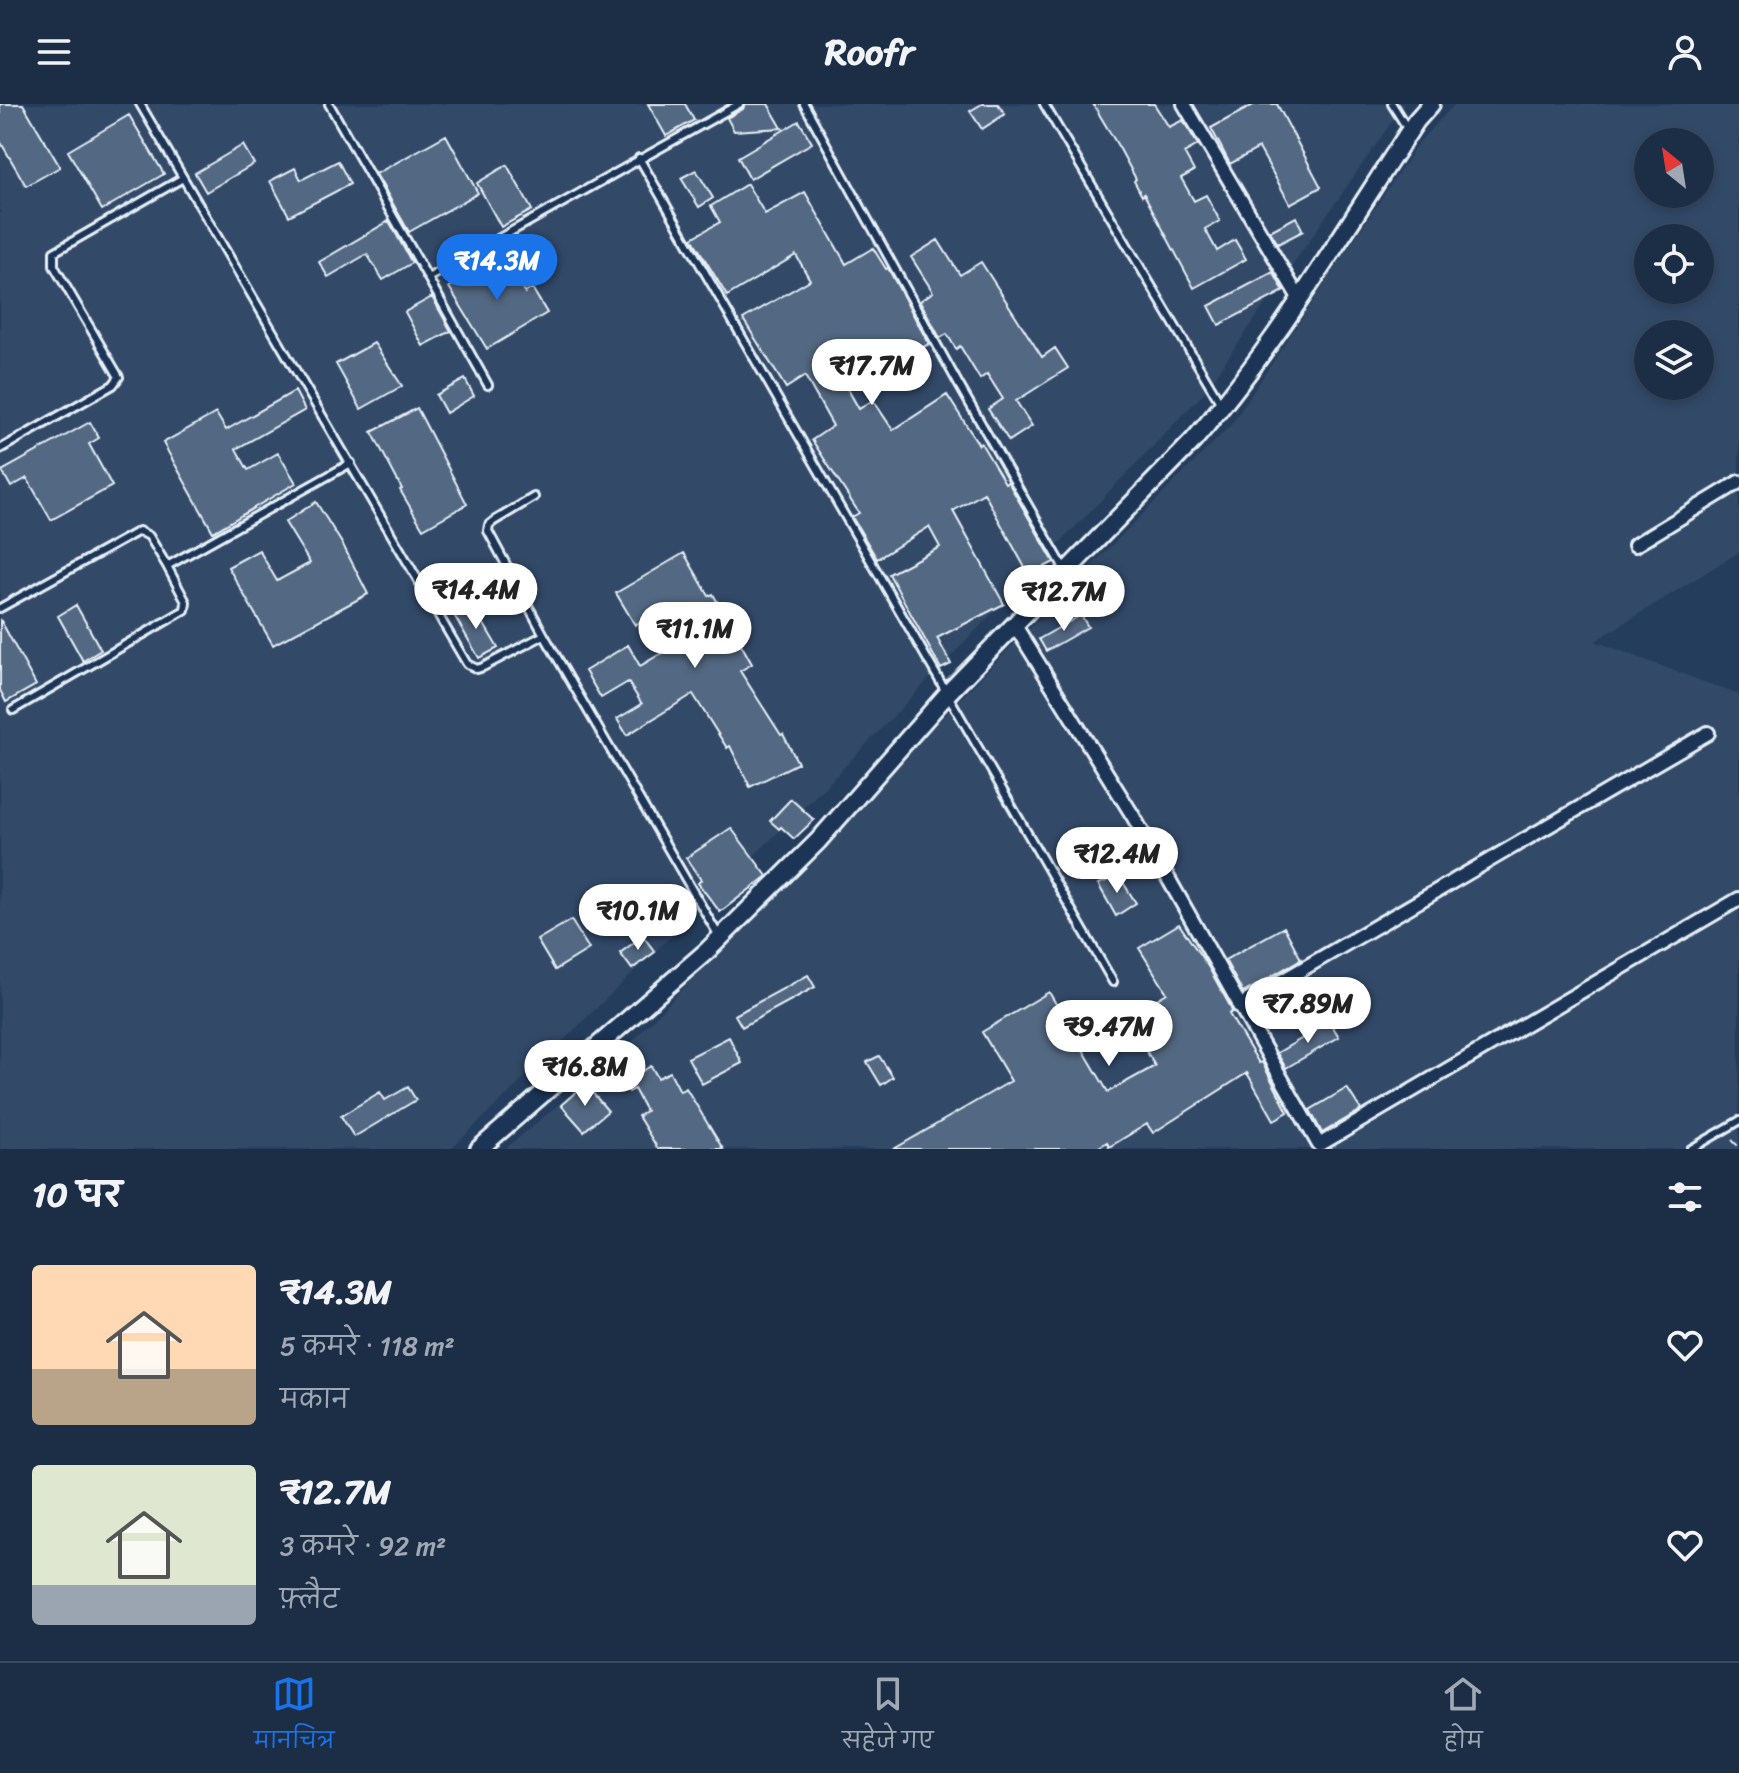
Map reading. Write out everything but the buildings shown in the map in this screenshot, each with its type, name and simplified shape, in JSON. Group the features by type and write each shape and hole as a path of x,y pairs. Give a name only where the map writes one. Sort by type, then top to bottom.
{"street":[{"path":"1184,104 1299,298"},
{"path":"479,1149 720,938 818,841 948,693 1193,441 1223,407 1431,104"},
{"path":"1635,545 1739,482"},
{"path":"1014,624 1133,816 1320,1147 1739,899"},
{"path":"1239,1006 1708,733"}],"lane":[{"path":"140,104 471,668 483,667 544,635"},
{"path":"329,104 488,385"},
{"path":"428,278 739,104"},
{"path":"804,104 951,371 1066,571"},
{"path":"1044,104 1223,407"},
{"path":"1392,104 1409,132"},
{"path":"639,158 1113,982"},
{"path":"0,449 113,385 119,377 54,266 54,252 183,178"},
{"path":"167,566 351,463"},
{"path":"534,497 494,521 488,531 544,635 720,938"},
{"path":"0,608 139,531 149,536 186,602 185,610 13,710"},
{"path":"1691,1149 1739,1121"}],"path":[{"path":"1723,1131 1739,1147"}],"shaded area":[{"path":"0,104 1404,104 1203,394 831,781 451,1149 0,1149"},
{"path":"1455,104 1739,104 1739,552 1595,641 1739,695 1739,1149 505,1149 621,1053 994,664 1231,425 1419,142"}]}
